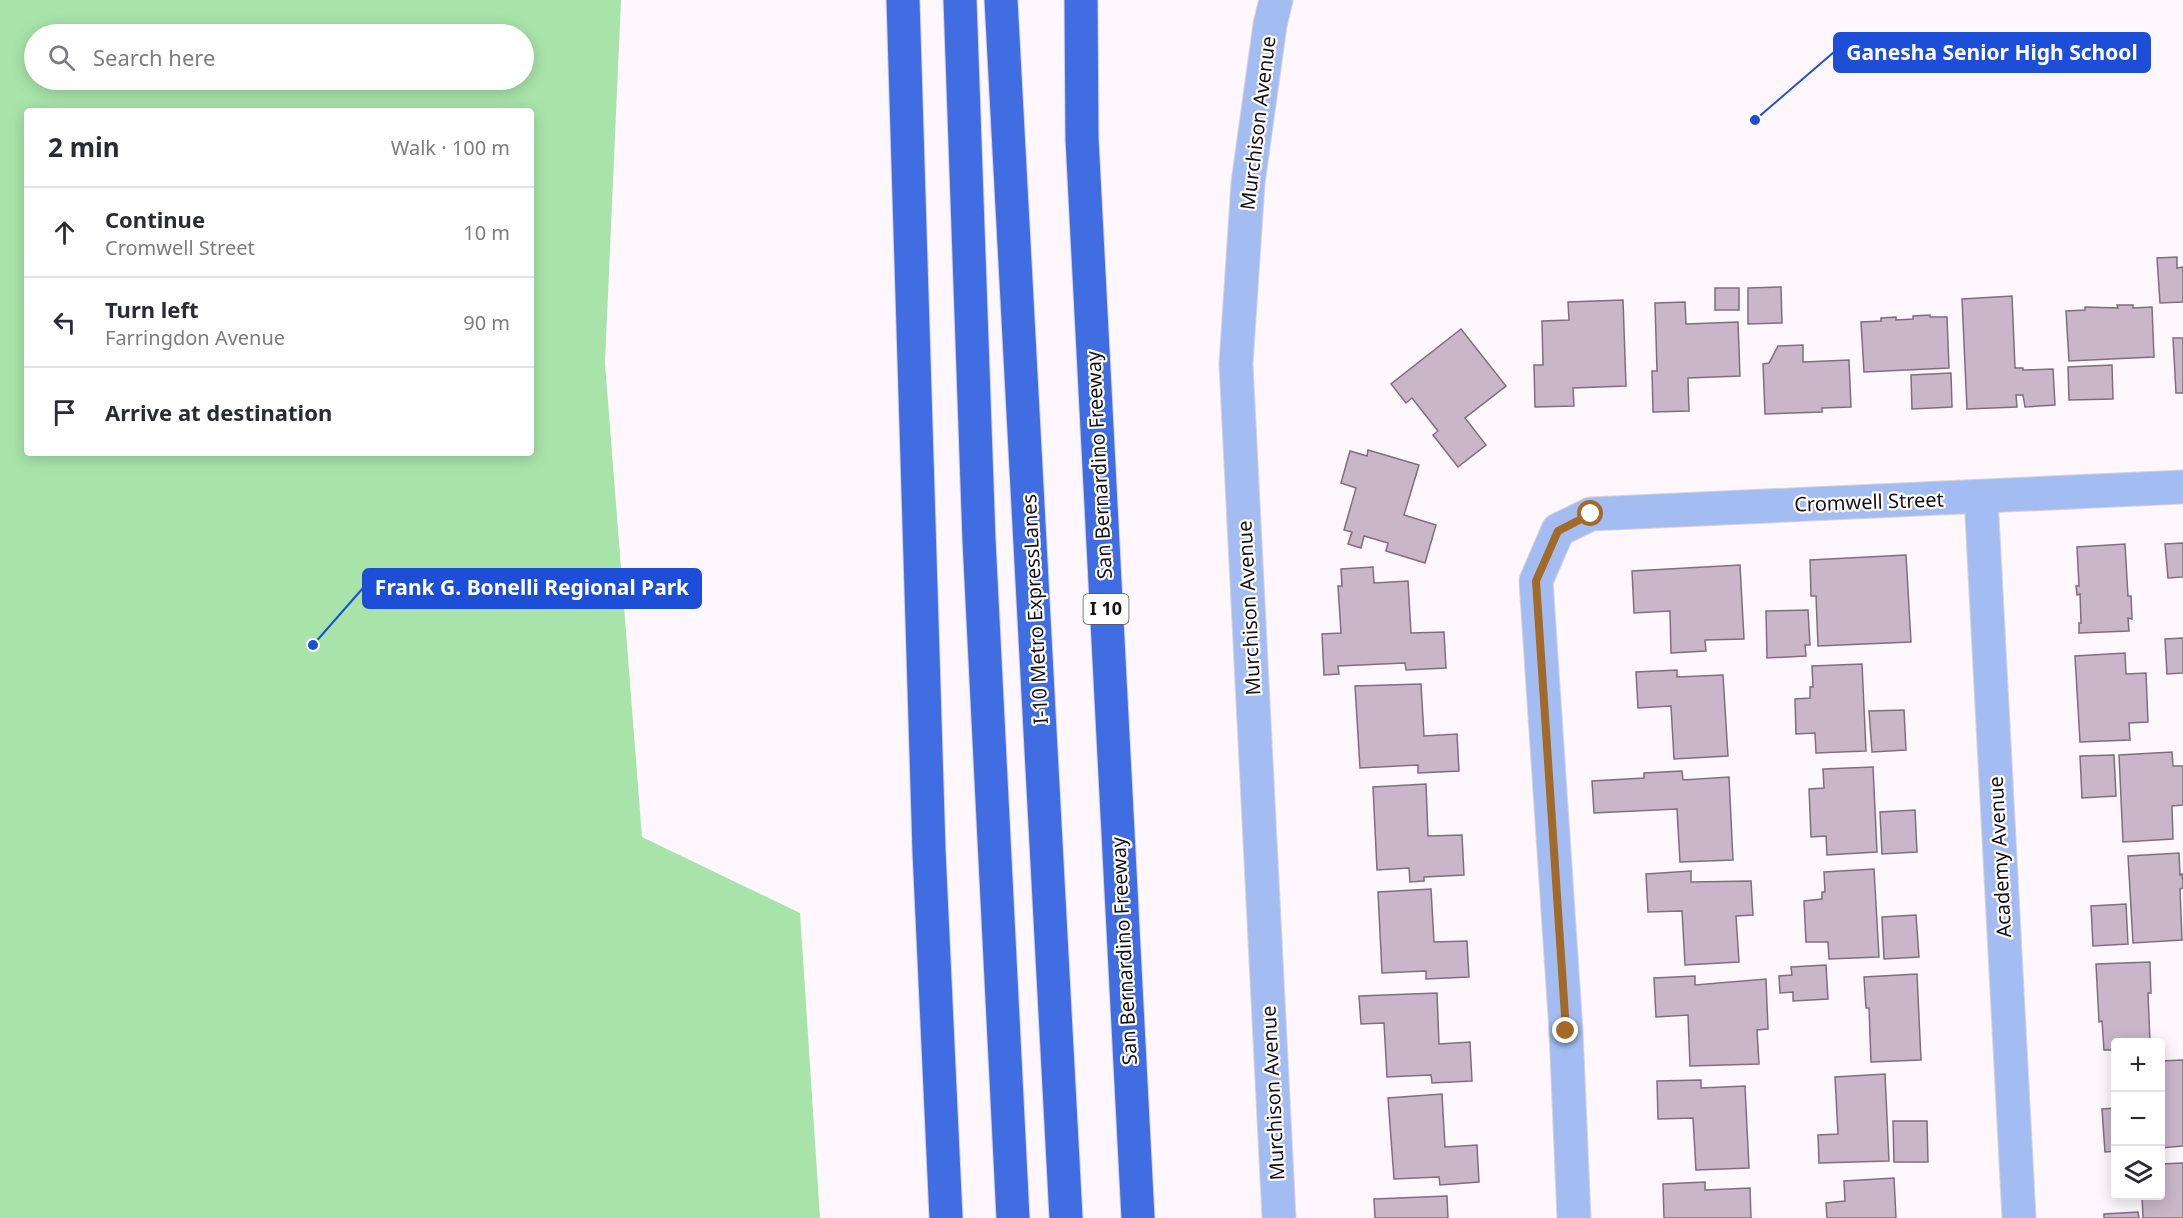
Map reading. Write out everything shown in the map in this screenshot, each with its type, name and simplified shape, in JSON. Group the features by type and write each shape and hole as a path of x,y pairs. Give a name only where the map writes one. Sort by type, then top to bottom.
{"highway":[{"path":"903,0 929,839 946,1218"},
{"path":"960,0 979,540 1013,1218"},
{"name":"I-10 Metro ExpressLanes","path":"1001,0 1066,1218"},
{"name":"San Bernardino Freeway","path":"1081,0 1082,139 1138,1218"}],"street":[{"name":"Murchison Avenue","path":"1276,0 1270,25 1248,183 1236,364 1279,1218"},
{"name":"Cromwell Street","path":"1574,1218 1566,1031 1536,581 1558,531 1591,514 2183,487"},
{"name":"Academy Avenue","path":"1981,497 2019,1218"}],"green space":[{"path":"0,0 621,0 605,363 642,837 800,913 820,1218 0,1218"}],"building":[{"path":"2177,257 2177,268 2183,267 2183,302 2160,303 2157,258"},
{"path":"1781,287 1782,323 1748,324 1748,288"},
{"path":"1715,288 1739,288 1739,310 1715,310"},
{"path":"2012,296 2015,368 2053,369 2055,405 2025,407 2023,395 2016,395 2017,407 1967,409 1962,299"},
{"path":"1623,300 1626,386 1573,388 1574,406 1535,407 1534,365 1543,365 1542,321 1569,320 1568,302"},
{"path":"1685,302 1686,324 1738,322 1740,376 1688,378 1689,411 1653,412 1652,371 1657,371 1655,303"},
{"path":"2117,305 2133,305 2133,308 2152,307 2154,357 2069,361 2066,311 2085,310 2085,307 2118,308"},
{"path":"1930,315 1930,317 1947,317 1949,368 1864,372 1861,322 1881,321 1881,318 1896,317 1896,320 1913,319 1913,316"},
{"path":"1461,329 1506,386 1465,418 1486,445 1458,467 1433,435 1438,431 1412,398 1406,403 1391,384"},
{"path":"2173,338 2183,338 2183,393 2176,393"},
{"path":"1803,345 1803,362 1849,360 1851,407 1822,408 1822,412 1765,414 1763,364 1769,363 1778,346"},
{"path":"2112,365 2113,399 2069,400 2068,367"},
{"path":"1951,373 1952,407 1912,409 1911,375"},
{"path":"1368,450 1419,465 1404,515 1436,525 1425,563 1386,551 1388,543 1364,536 1361,548 1348,544 1352,532 1344,530 1356,488 1341,483 1350,451 1367,456"},
{"path":"2183,543 2183,577 2168,578 2165,544"},
{"path":"2125,544 2128,596 2131,596 2132,619 2128,618 2129,631 2079,633 2079,623 2081,623 2080,594 2077,595 2076,586 2079,586 2077,547"},
{"path":"1906,555 1911,642 1818,646 1816,596 1811,596 1810,560"},
{"path":"1740,565 1744,639 1705,640 1706,651 1671,653 1670,611 1634,613 1632,571"},
{"path":"1373,567 1374,583 1408,581 1411,633 1444,632 1446,668 1406,670 1405,663 1338,666 1339,674 1324,675 1322,634 1341,633 1338,586 1342,586 1341,569"},
{"path":"1808,610 1810,645 1805,645 1806,656 1767,658 1766,611"},
{"path":"2183,638 2183,673 2167,674 2165,639"},
{"path":"2125,653 2126,674 2146,673 2148,722 2129,723 2130,740 2080,742 2075,656"},
{"path":"1862,664 1866,751 1816,753 1815,733 1796,734 1795,699 1810,698 1810,687 1813,687 1812,666"},
{"path":"1677,670 1677,677 1723,675 1728,756 1674,759 1671,706 1638,708 1636,672"},
{"path":"1421,684 1424,736 1457,734 1459,771 1418,773 1418,765 1360,768 1355,686"},
{"path":"1904,710 1906,750 1872,752 1869,711"},
{"path":"2172,752 2173,766 2183,766 2183,805 2172,806 2173,839 2123,842 2119,755"},
{"path":"2114,755 2116,796 2082,798 2080,756"},
{"path":"1873,767 1877,852 1827,855 1826,836 1811,837 1809,789 1824,788 1823,769"},
{"path":"1682,771 1683,780 1729,777 1733,860 1680,862 1677,809 1594,813 1592,781 1644,778 1644,773"},
{"path":"1426,784 1428,836 1462,835 1464,875 1424,877 1424,881 1410,882 1409,868 1377,870 1373,787"},
{"path":"1915,810 1917,852 1882,854 1880,812"},
{"path":"2179,853 2180,875 2182,874 2183,882 2183,888 2180,889 2182,940 2133,943 2128,856"},
{"path":"1874,869 1879,957 1829,959 1828,942 1806,942 1804,901 1822,899 1822,892 1825,892 1824,872"},
{"path":"1691,871 1691,882 1751,881 1753,915 1736,916 1739,962 1685,965 1682,911 1648,912 1646,874"},
{"path":"1431,889 1434,942 1467,941 1469,977 1426,979 1426,971 1382,973 1378,892"},
{"path":"2126,904 2128,944 2093,946 2091,906"},
{"path":"1916,915 1919,957 1884,959 1882,917"},
{"path":"2150,962 2151,993 2148,993 2150,1038 2111,1038 2111,1050 2104,1050 2102,1021 2099,1022 2096,964"},
{"path":"1826,965 1828,999 1793,1001 1793,992 1780,993 1779,976 1792,975 1791,967"},
{"path":"1917,974 1921,1060 1871,1062 1869,1008 1866,1008 1864,977"},
{"path":"1695,976 1695,985 1766,979 1768,1029 1757,1030 1759,1064 1690,1066 1688,1015 1656,1017 1654,978"},
{"path":"1437,993 1439,1044 1470,1042 1472,1081 1432,1083 1431,1075 1387,1077 1384,1023 1361,1024 1359,996"},
{"path":"2183,1060 2183,1146 2165,1148 2165,1061"},
{"path":"1885,1074 1889,1161 1819,1163 1818,1135 1838,1134 1835,1077"},
{"path":"1701,1080 1701,1088 1745,1086 1749,1168 1696,1170 1693,1118 1658,1119 1657,1081"},
{"path":"1442,1094 1445,1147 1477,1145 1479,1182 1440,1185 1439,1177 1394,1179 1388,1098"},
{"path":"2111,1108 2111,1151 2105,1152 2102,1109"},
{"path":"1893,1121 1927,1121 1928,1162 1894,1162"},
{"path":"2183,1163 2183,1218 2143,1218 2142,1200 2165,1200 2165,1164"},
{"path":"1894,1178 1896,1218 1827,1218 1826,1203 1845,1201 1844,1181"},
{"path":"1705,1182 1705,1190 1750,1188 1751,1218 1664,1218 1663,1184"},
{"path":"1447,1196 1448,1218 1375,1218 1374,1199"},
{"path":"2138,1212 2139,1218 2104,1218 2104,1214"}],"place":[{"name":"Ganesha Senior High School","path":"1755,120"},
{"name":"Frank G. Bonelli Regional Park","path":"313,645"}],"route":[{"path":"1566,1031 1536,581 1558,531 1591,514"}]}
